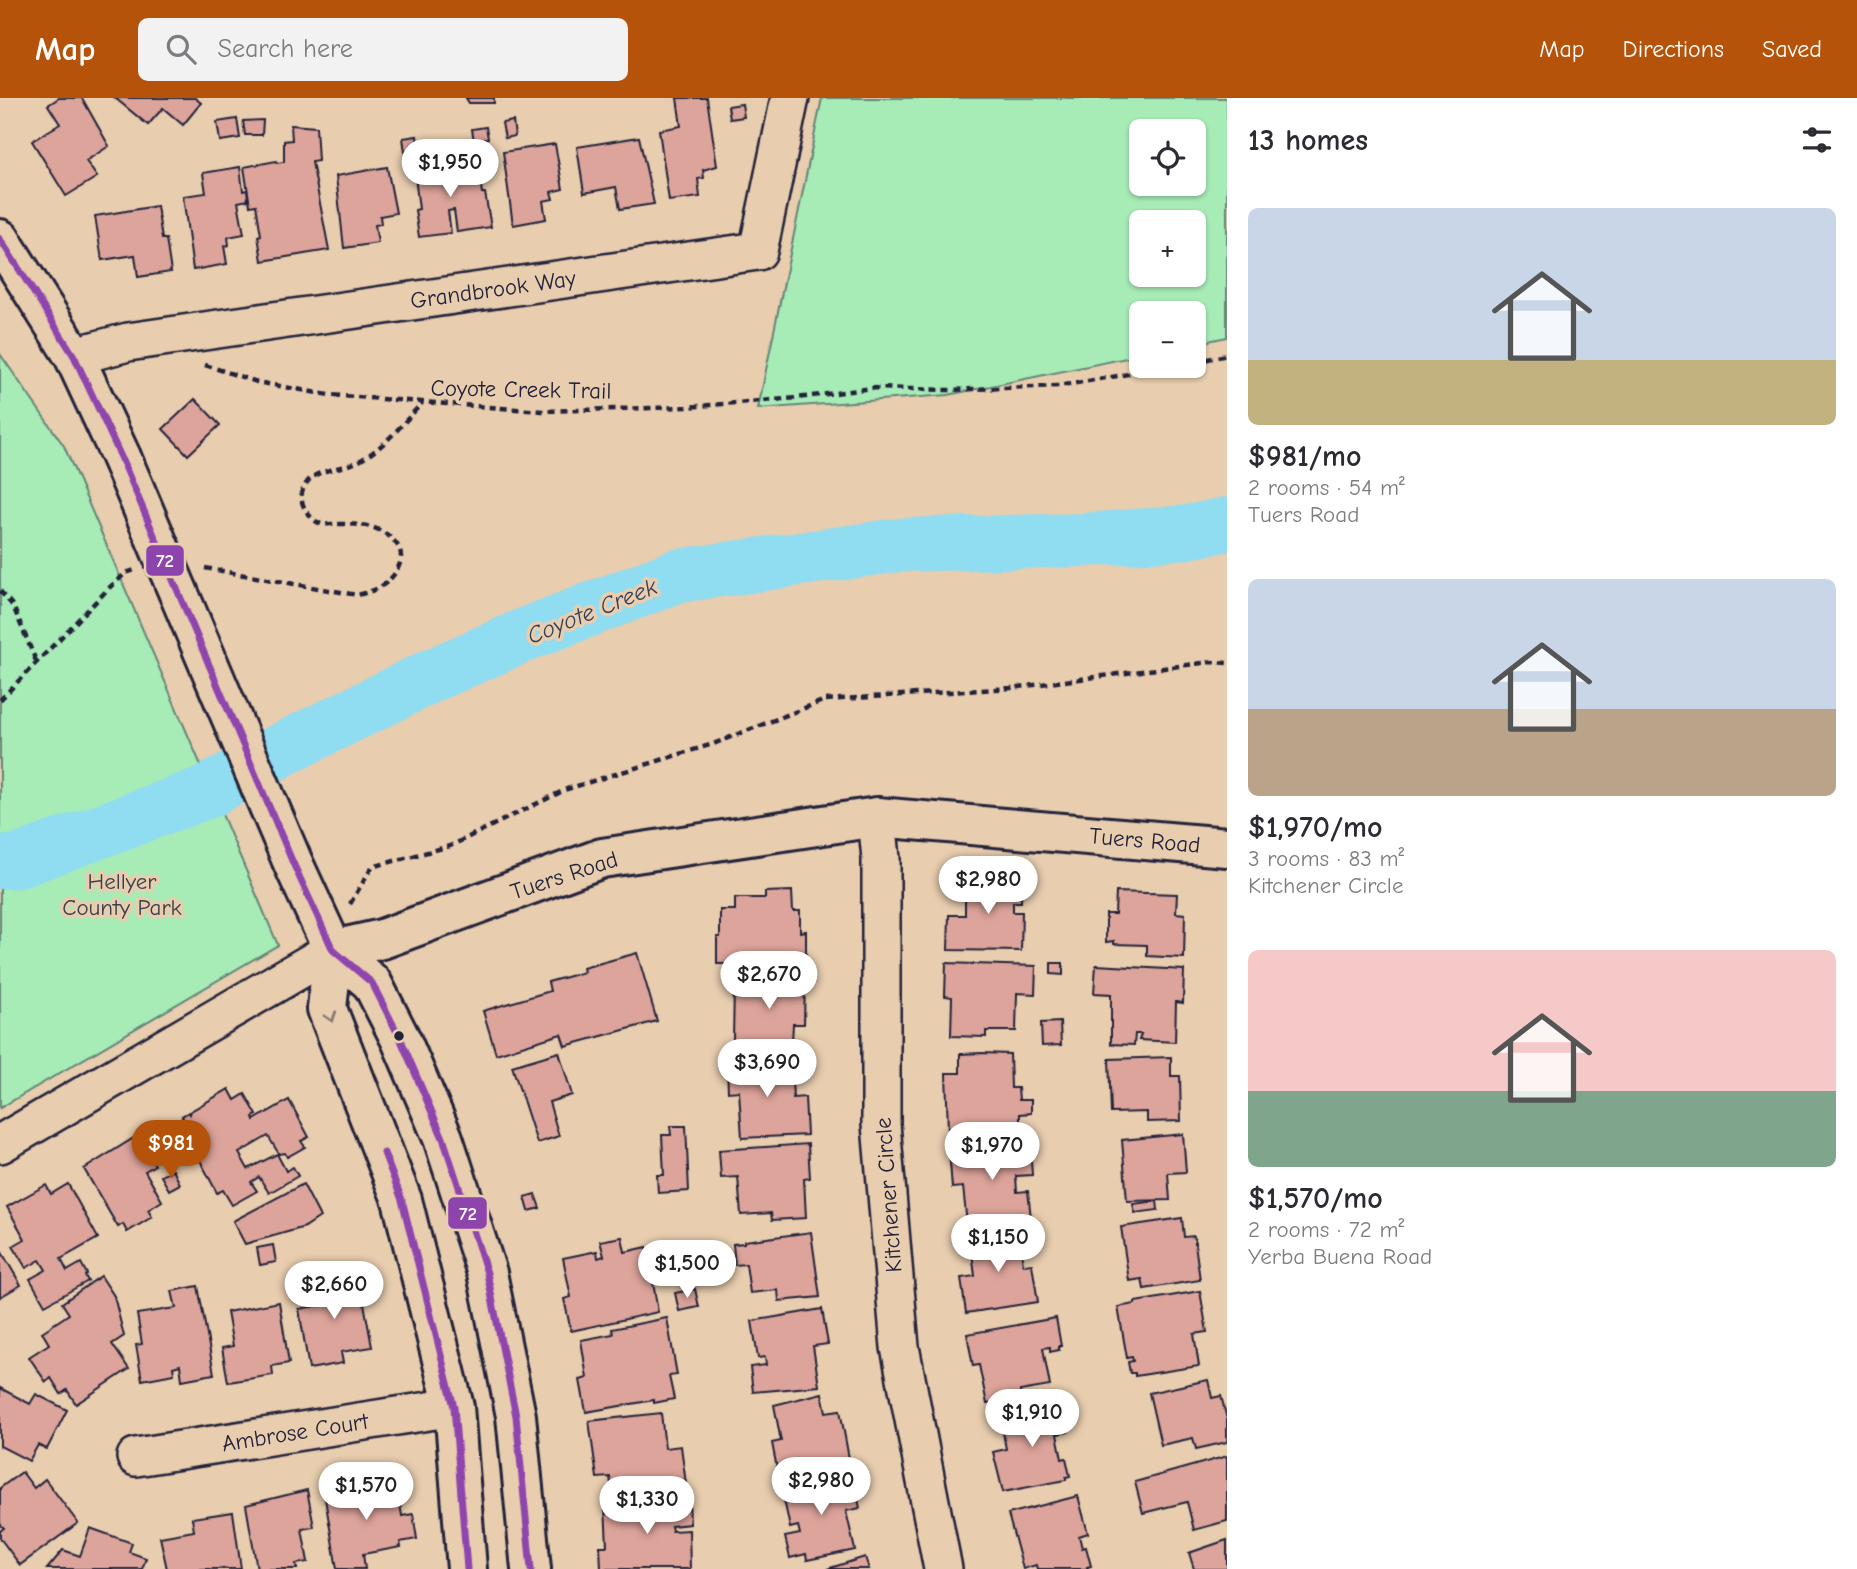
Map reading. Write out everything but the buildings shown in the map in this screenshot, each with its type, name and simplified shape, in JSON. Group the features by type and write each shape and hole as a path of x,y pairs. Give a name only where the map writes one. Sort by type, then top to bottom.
{"main road":[{"path":"0,239 74,356 121,457 293,863 333,950 372,983 401,1040 443,1138 487,1273 516,1416 531,1569"},
{"name":"Tuers Road","path":"333,950 383,939 603,858 877,817 1227,847"},
{"path":"333,950 327,1009 402,1199 454,1407 467,1569"}],"street":[{"name":"Grandbrook Way","path":"74,356 128,342 758,251 790,98"},
{"name":"Kitchener Circle","path":"877,817 881,859 881,1124 900,1347 943,1569"},
{"name":"Tuers Road","path":"0,1144 333,950"},
{"name":"Ambrose Court","path":"136,1457 454,1407"}],"path":[{"path":"1206,359 1227,355"},
{"path":"194,362 257,382 329,395 422,402"},
{"name":"Coyote Creek Trail","path":"193,567 358,595 374,591 390,581 400,564 401,551 396,543 372,527 321,524 305,510 301,498 302,490 316,474 358,462 376,451 422,402 542,411 687,407 797,398 873,388 947,390 1059,386 1129,374"},
{"path":"0,700 110,587 126,573 137,569"},
{"path":"0,591 13,606 36,661"},
{"path":"350,905 372,867 450,846 567,789 713,744 825,700 1011,688 1210,662 1227,663"}],"green space":[{"path":"822,98 1227,98 1227,337 1206,341 1206,301 1129,301 1129,357 948,395 758,409"},
{"name":"Hellyer County Park","path":"0,354 64,446 278,945 0,1108"}],"waterway":[{"name":"Coyote Creek","path":"0,862 19,861 209,791 281,750 435,674 529,633 677,576 900,545 1084,540 1188,532 1227,524"}],"transit line":[{"name":"72","path":"0,239 74,356 121,457 293,863 333,950 372,983 401,1040 443,1138 487,1273 516,1416 531,1569"},
{"name":"72","path":"384,1153 402,1200 454,1407 467,1569"}]}
